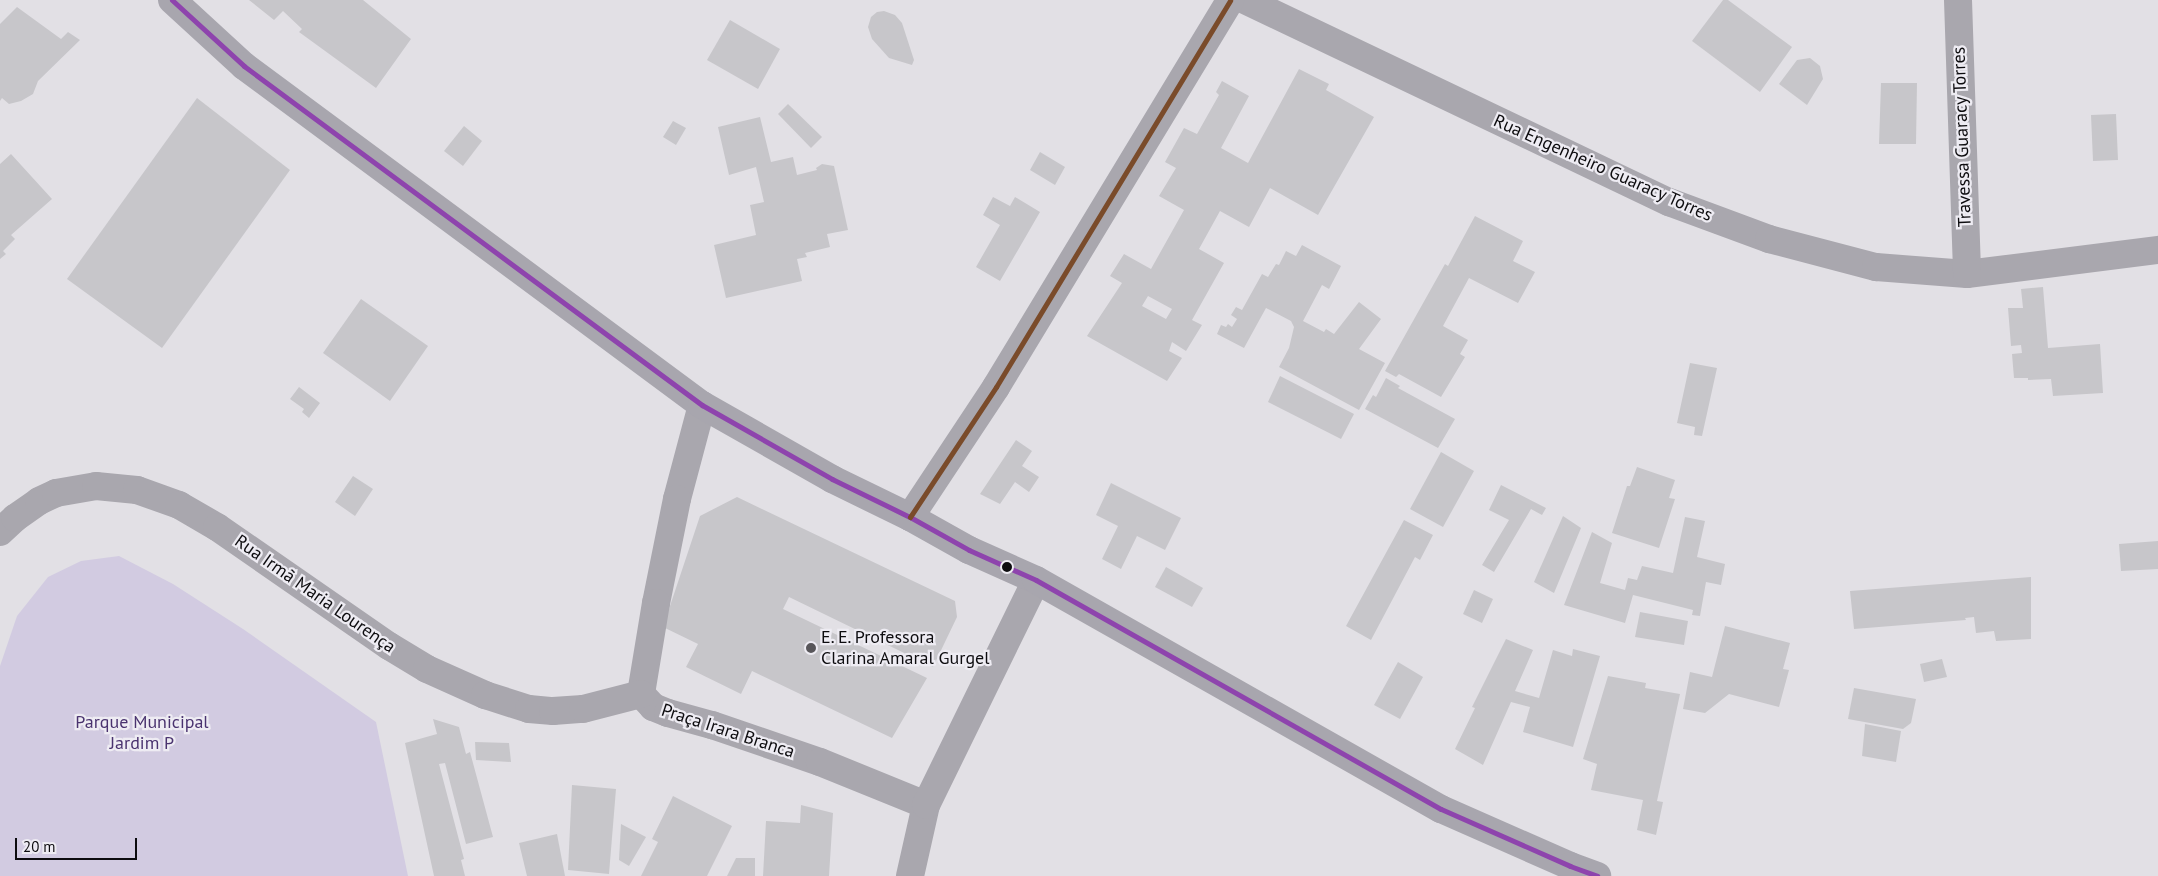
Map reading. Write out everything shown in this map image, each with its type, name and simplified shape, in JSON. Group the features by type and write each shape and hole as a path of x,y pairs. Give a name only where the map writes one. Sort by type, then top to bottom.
{"main road":[{"path":"172,0 244,66 702,405 832,479 910,517 969,550 1036,580 1441,809 1597,876"}],"street":[{"path":"910,517 996,387 1230,0"},
{"name":"Rua Engenheiro Guaracy Torres","path":"1245,0 1669,202 1769,239 1876,267 1967,274 2158,250"},
{"name":"Travessa Guaracy Torres","path":"1958,0 1967,274"},
{"name":"Praça Irara Branca","path":"702,405 677,499 656,603 641,694 653,707 668,713 794,753 926,804"},
{"name":"Rua Irmã Maria Lourença","path":"0,532 15,518 39,501 56,493 96,486 137,490 179,506 217,526 389,646 427,669 485,695 529,709 553,711 583,709 641,694"},
{"path":"910,876 926,804 1036,580"}],"green space":[{"name":"Parque Municipal Jardim P","path":"119,556 173,584 243,629 376,722 408,876 0,876 0,666 17,616 48,577 81,561"}],"building":[{"path":"249,0 363,0 411,39 376,88 299,32 302,29 283,11 274,20"},
{"path":"1723,0 1728,0 1792,47 1760,92 1692,41"},
{"path":"17,7 61,39 68,32 80,40 38,81 33,94 21,101 9,104 2,98 0,101 0,24"},
{"path":"884,11 895,15 902,23 914,60 912,65 889,58 872,39 868,27 871,17 877,12"},
{"path":"730,20 780,49 758,89 707,60"},
{"path":"1810,58 1820,66 1823,79 1807,105 1779,84 1797,60"},
{"path":"1299,69 1329,84 1326,90 1374,117 1318,215 1270,188 1249,227 1220,211 1199,249 1224,263 1192,320 1202,325 1186,351 1172,342 1169,351 1182,358 1167,381 1087,336 1122,283 1110,276 1124,254 1151,269 1184,210 1159,196 1176,168 1165,162 1184,128 1197,134 1219,95 1216,92 1222,81 1249,96 1221,148 1248,163","holes":["1148,296 1172,309 1166,319 1142,306"]},
{"path":"1881,83 1917,83 1916,144 1879,144"},
{"path":"197,98 290,170 162,348 67,279"},
{"path":"788,104 822,137 811,148 778,114"},
{"path":"2116,114 2118,160 2093,161 2091,115"},
{"path":"760,117 771,162 793,157 797,175 817,170 816,168 822,164 834,166 848,230 827,234 830,247 805,253 807,257 797,259 802,281 726,298 714,245 756,235 750,205 764,202 756,167 729,175 718,127"},
{"path":"673,121 686,128 676,145 663,137"},
{"path":"464,126 482,141 463,166 444,151"},
{"path":"1040,152 1065,167 1055,185 1030,170"},
{"path":"11,154 52,199 11,235 15,239 3,251 6,254 0,259 0,164"},
{"path":"993,197 1010,206 1015,197 1040,212 1000,281 976,267 1000,225 983,215"},
{"path":"1475,216 1523,241 1513,261 1535,272 1518,303 1469,278 1443,326 1468,340 1460,354 1465,357 1441,397 1399,374 1396,377 1385,371 1445,264 1448,266"},
{"path":"1302,245 1341,266 1329,289 1322,285 1303,321 1324,332 1326,329 1334,334 1359,302 1381,319 1359,349 1385,363 1359,410 1279,367 1289,348 1294,327 1291,321 1266,308 1244,348 1217,334 1221,325 1226,327 1228,324 1232,327 1237,319 1231,315 1236,307 1242,310 1262,274 1268,277 1276,264 1279,265 1286,251 1296,256"},
{"path":"2043,287 2048,348 2100,344 2103,393 2053,396 2051,379 2028,380 2028,378 2014,378 2012,354 2022,353 2021,345 2011,346 2008,308 2023,308 2021,289"},
{"path":"361,299 428,346 390,401 323,353"},
{"path":"1690,363 1717,368 1702,436 1694,435 1695,427 1677,423"},
{"path":"1280,376 1354,414 1341,439 1268,402"},
{"path":"1386,378 1400,386 1398,388 1455,419 1438,448 1365,409 1373,395 1376,397"},
{"path":"299,387 320,403 309,418 302,412 304,409 290,399"},
{"path":"1016,440 1032,451 1022,466 1039,477 1029,492 1015,482 1000,504 980,494"},
{"path":"1441,452 1474,471 1443,527 1410,509"},
{"path":"1637,467 1675,480 1669,498 1675,499 1659,548 1612,533 1627,486 1630,486"},
{"path":"353,476 373,489 355,516 335,502"},
{"path":"1111,483 1181,518 1165,550 1137,536 1121,569 1102,559 1118,526 1096,515"},
{"path":"1501,485 1546,508 1542,515 1531,509 1494,572 1482,565 1509,520 1489,510"},
{"name":"E. E. Professora Clarina Amaral Gurgel","path":"737,497 955,601 957,617 933,667 789,597 783,609 927,678 892,738 752,671 741,694 686,667 698,644 663,627 700,516"},
{"path":"1563,516 1581,528 1554,593 1534,582"},
{"path":"1685,517 1705,521 1697,557 1725,564 1721,585 1706,582 1700,616 1692,615 1693,610 1633,595 1625,623 1564,605 1592,532 1612,543 1600,583 1625,590 1628,578 1637,580 1642,566 1673,573"},
{"path":"1404,520 1433,535 1420,560 1415,557 1371,640 1346,626"},
{"path":"2158,541 2158,569 2121,571 2119,544"},
{"path":"1166,567 1203,588 1192,607 1155,587"},
{"path":"2031,577 2031,639 1996,641 1994,631 1976,633 1974,617 1965,618 1966,620 1854,629 1850,591"},
{"path":"1474,590 1493,599 1482,623 1463,614"},
{"path":"1640,612 1688,621 1684,645 1635,637"},
{"path":"1725,626 1790,643 1783,669 1789,670 1779,707 1729,694 1705,713 1683,709 1690,672 1712,677"},
{"path":"1506,639 1533,650 1515,691 1539,698 1553,650 1572,656 1573,649 1600,656 1573,747 1523,732 1530,707 1511,702 1483,765 1455,749 1475,708 1472,707"},
{"path":"1942,659 1947,677 1924,682 1920,664"},
{"path":"1398,662 1423,677 1400,719 1374,705"},
{"path":"1608,676 1646,683 1645,688 1680,694 1657,801 1663,802 1656,835 1637,830 1643,800 1591,790 1597,764 1583,759"},
{"path":"1854,688 1916,699 1911,723 1903,729 1848,719"},
{"path":"433,719 459,727 466,754 470,752 493,837 466,844 445,763 439,764 464,859 461,860 465,876 434,876 405,743 437,734"},
{"path":"1865,724 1901,731 1896,762 1862,756"},
{"path":"475,742 509,743 511,762 476,760"},
{"path":"572,785 616,789 609,874 568,870"},
{"path":"673,796 732,826 707,876 641,876 658,842 652,839"},
{"path":"801,805 833,813 829,876 763,876 766,821 800,823"},
{"path":"621,824 646,837 629,866 619,860"},
{"path":"557,834 565,876 527,876 519,843"},
{"path":"736,858 755,858 755,876 727,876"}],"transit line":[{"path":"172,0 244,66 702,405 832,479 910,517 969,550 1036,580 1441,809 1597,876"},
{"path":"910,517 996,387 1230,0"}],"place":[{"name":"E. E. Professora Clarina Amaral Gurgel","path":"811,648"}]}
